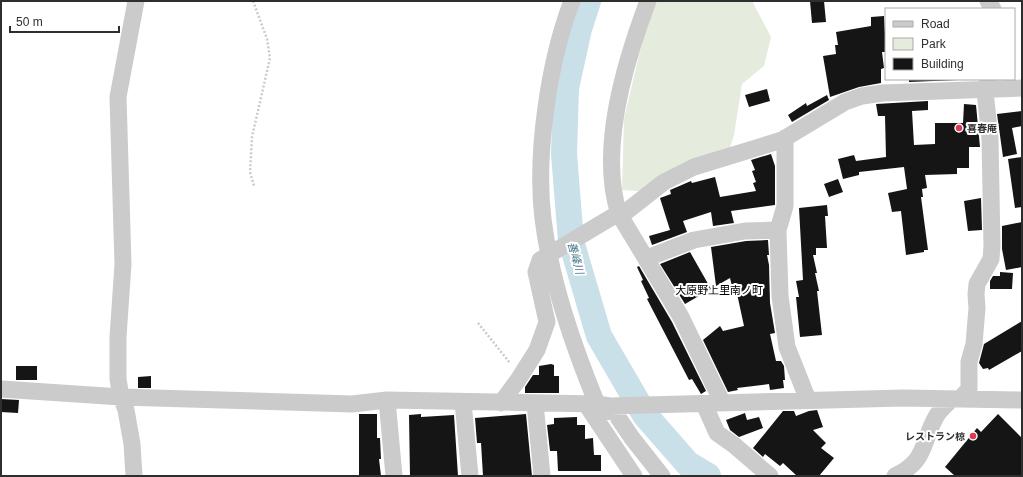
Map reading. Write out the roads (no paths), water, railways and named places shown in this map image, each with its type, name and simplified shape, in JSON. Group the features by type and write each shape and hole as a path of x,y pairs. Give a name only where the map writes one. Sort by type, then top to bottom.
{"street":[{"path":"134,476 132,444 126,410 121,397 118,379 118,337 123,264 118,97 136,1"},
{"path":"572,1 559,42 552,76 544,135 541,195 551,252 576,349 598,405 634,476"},
{"path":"648,1 633,40 617,102 613,137 612,169 616,216 647,258 681,316 722,402"},
{"path":"501,402 522,375 537,350 547,322 536,272 540,260 551,252 616,216 628,211 664,182 694,167 785,138 845,102 862,96 945,85 987,85 1022,88"},
{"path":"895,476 908,470 915,463 924,449 937,414 969,389 969,362 975,336 978,284 991,259 992,246 990,139 987,85"},
{"path":"785,138 785,206 778,230 780,296 787,347 808,400"},
{"path":"647,258 694,240 745,231 778,230"},
{"path":"1,389 121,397 352,404 387,400 598,405 699,404 722,402 903,398 1022,400"},
{"path":"387,400 394,476"},
{"path":"463,402 470,476"},
{"path":"535,403 542,476"},
{"path":"699,404 717,434 734,445 770,476"},
{"path":"598,405 615,413 662,476"}],"waterway":[{"name":"善峰川","path":"588,1 579,29 566,88 564,154 571,241 599,336 645,415 688,464 708,476"}],"place":[{"name":"喜春庵","path":"959,128"},
{"name":"レストラン椋","path":"973,436"}],"district":[{"name":"大原野上里南ノ町","path":"719,290"}]}
